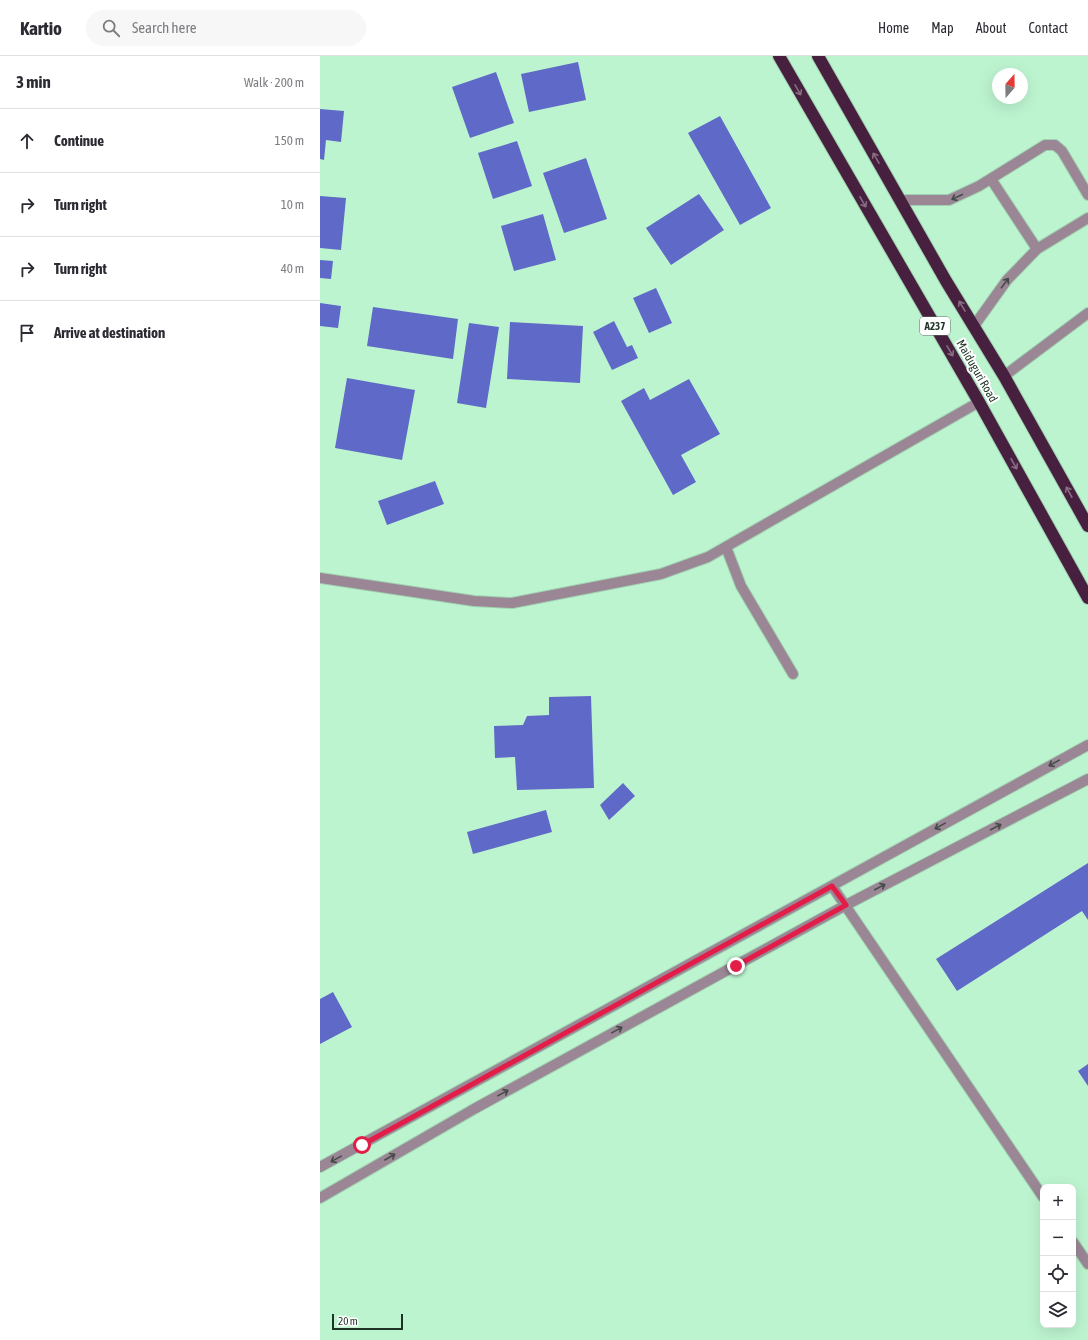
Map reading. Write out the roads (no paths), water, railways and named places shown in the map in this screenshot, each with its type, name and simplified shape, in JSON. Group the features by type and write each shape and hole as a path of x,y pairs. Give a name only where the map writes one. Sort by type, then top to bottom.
{"highway":[{"name":"Maiduguri Road","path":"779,56 979,402 1088,598"},
{"name":"Maiduguri Road","path":"818,56 946,281 1004,376 1088,526"}],"street":[{"path":"900,200 949,200 979,186 1045,145 1055,145 1062,151 1088,195"},
{"path":"991,179 1036,249"},
{"path":"974,326 1007,280 1036,249 1088,218"},
{"path":"1004,376 1088,313"},
{"path":"320,578 474,600 512,603 661,574 708,557 979,402"},
{"path":"726,547 741,586 793,674"},
{"path":"320,1167 1088,745"},
{"path":"320,1198 474,1109 846,905 1088,779"},
{"path":"832,886 1040,1193"},
{"path":"1076,1246 1088,1264"}]}
